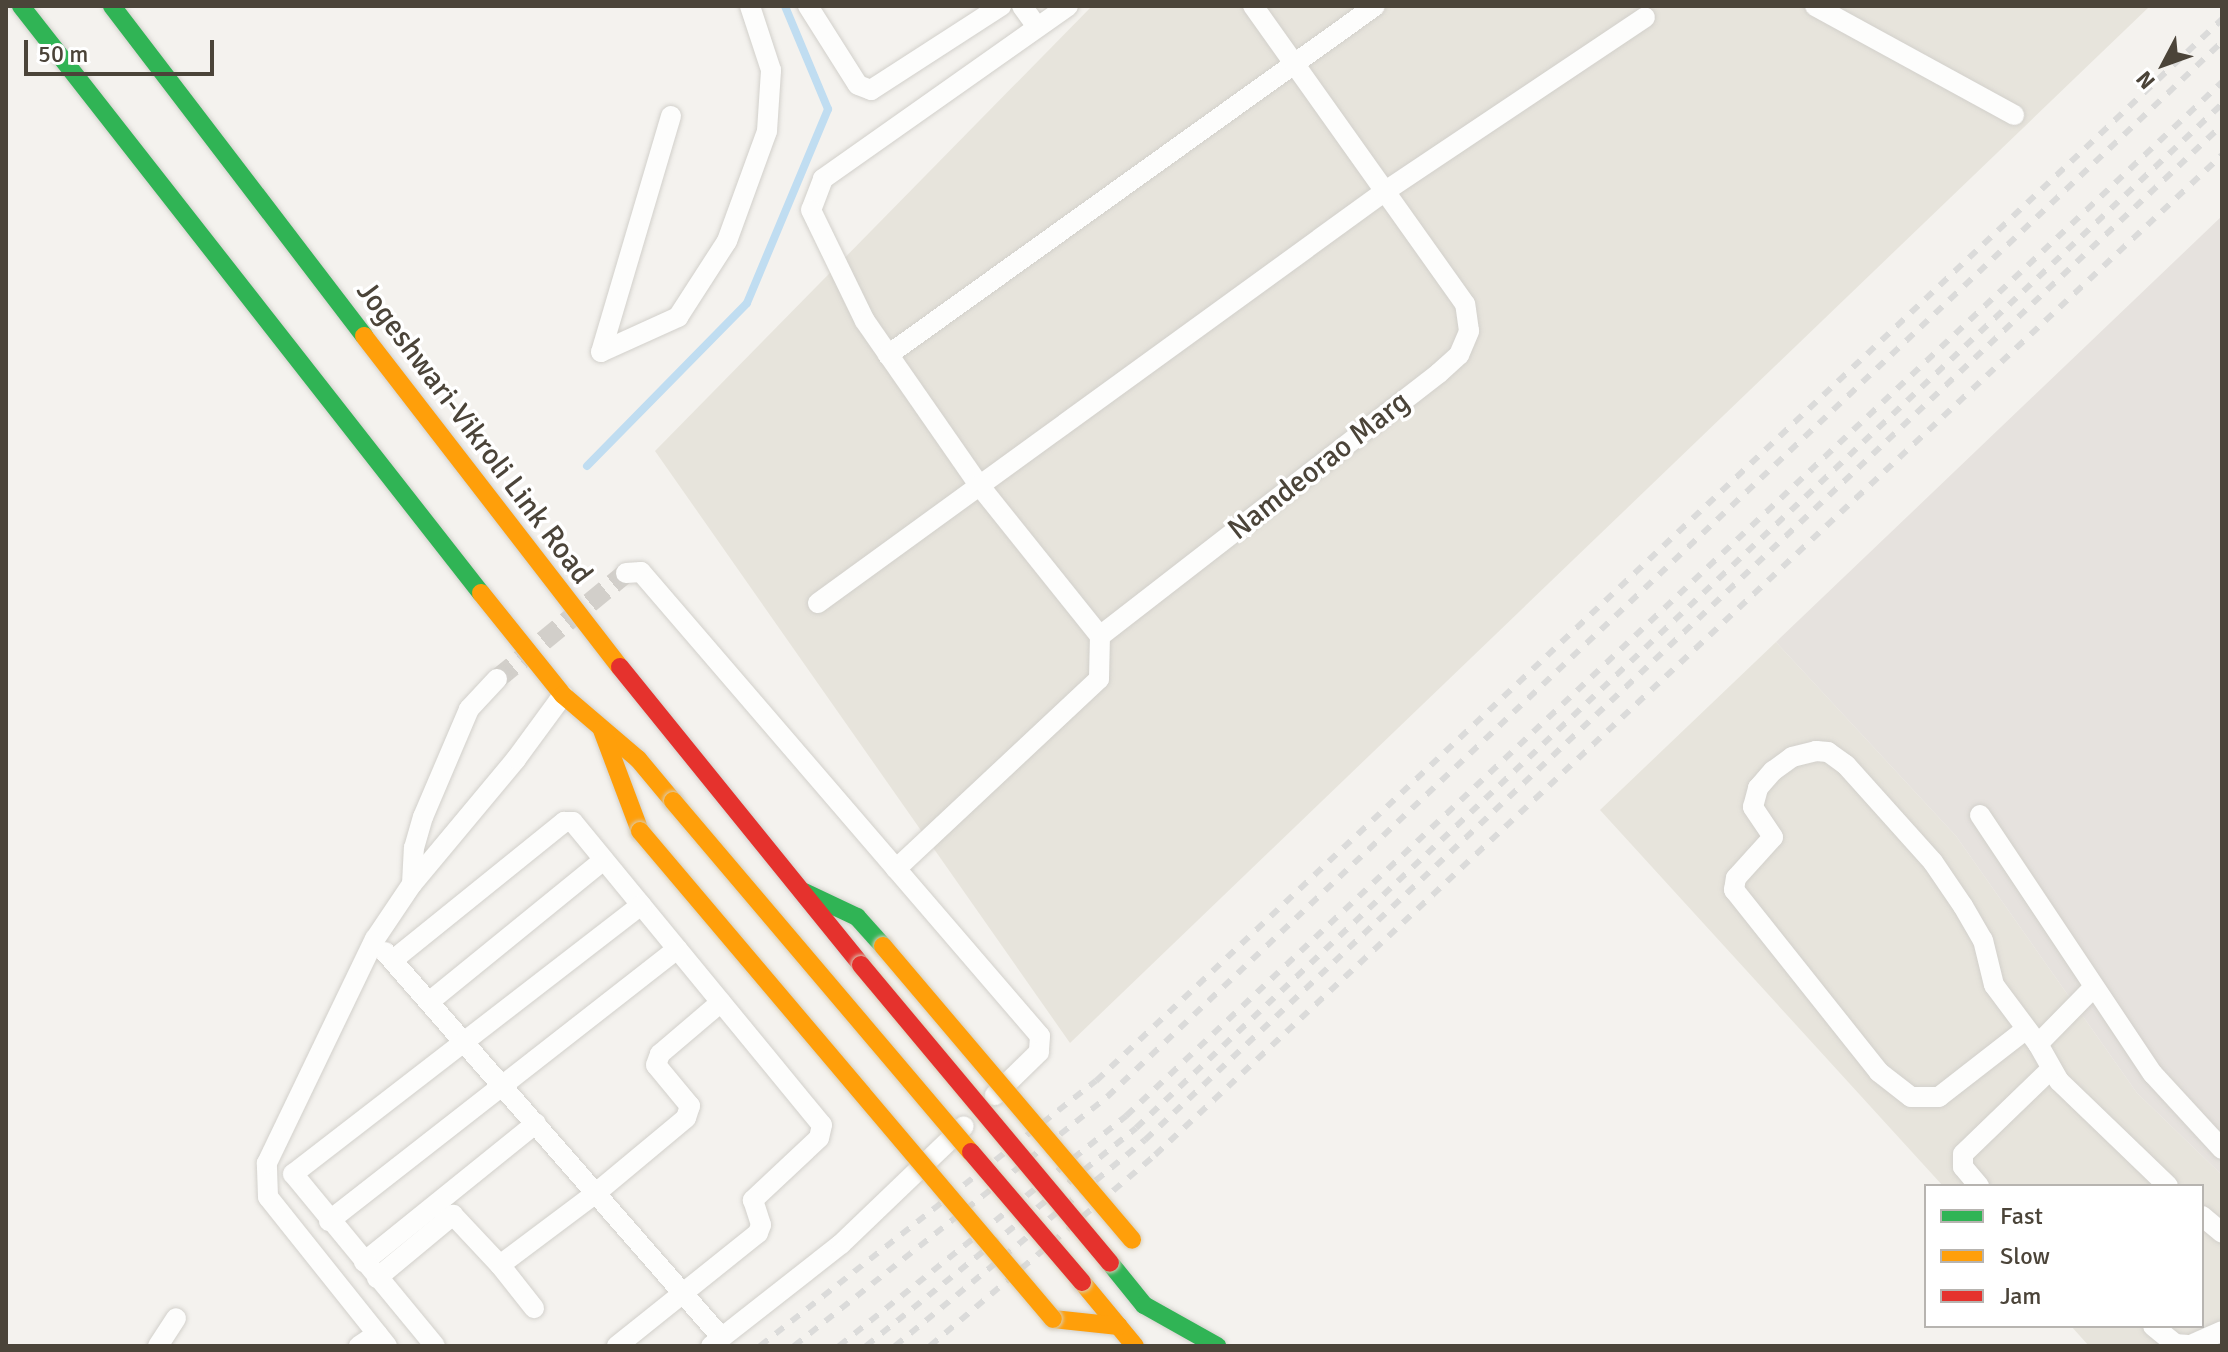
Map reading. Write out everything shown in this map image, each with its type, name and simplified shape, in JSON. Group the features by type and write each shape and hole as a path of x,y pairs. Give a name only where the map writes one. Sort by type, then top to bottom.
{"main road":[{"path":"21,6 563,695 599,723 673,801 1135,1346"},
{"name":"Jogeshwari-Vikroli Link Road","path":"112,6 569,604 797,889 1144,1305 1182,1346"},
{"path":"599,723 640,831 1053,1319 1119,1326"},
{"path":"797,889 857,917 1132,1240 1144,1305 1217,1346"},
{"path":"1119,1326 1119,1346"}],"street":[{"path":"671,116 601,352 678,317 727,241 767,131 771,70 750,6"},
{"path":"808,6 858,85 871,90 1001,6"},
{"path":"1022,6 1037,27"},
{"path":"896,869 1099,679 1100,636 979,485 888,355 865,321 811,210 823,179 1068,6"},
{"name":"Namdeorao Marg","path":"1100,636 1459,355 1469,331 1465,304 1253,6"},
{"path":"888,355 1375,6"},
{"path":"1815,6 2014,115"},
{"path":"818,603 1384,192 1645,17"},
{"path":"375,939 683,1293 716,1342 879,1209 1039,1052 1040,1036 641,572 626,573"},
{"path":"412,884 414,848 423,817 469,709 497,679"},
{"path":"359,1346 382,1340 268,1197 267,1163 375,939 412,884 516,759 563,695"},
{"path":"2092,989 2031,1037 1939,1097 1911,1097 1879,1072 1734,890 1736,878 1773,837 1753,807 1758,788 1773,771 1792,757 1816,751 1828,752 1846,765 1933,862 1963,906 1983,940 1994,985 2031,1037 2051,1069 2091,1116 2166,1184"},
{"path":"1980,815 2092,989 2153,1074 2222,1149"},
{"path":"393,960 564,822 573,822 822,1125 819,1138 753,1200 761,1225 758,1233 617,1346"},
{"path":"429,1002 604,860"},
{"path":"435,1346 293,1174 641,905"},
{"path":"329,1221 677,949"},
{"path":"500,1265 596,1193 686,1118 690,1106 656,1065 660,1054 721,1002"},
{"path":"1977,1184 1963,1167 1963,1154 2051,1069"},
{"path":"371,1270 447,1208 536,1123"},
{"path":"447,1208 500,1265 534,1308"},
{"path":"2204,1218 2222,1233"},
{"path":"158,1346 176,1318"},
{"path":"2155,1328 2175,1344 2191,1345 2222,1331"}],"shaded area":[{"path":"1092,6 2150,6 1070,1043 655,451"},
{"path":"2222,216 2222,1175 2137,1093 1956,836 1776,642"},
{"path":"1776,642 1956,836 2137,1093 2222,1175 2222,1346 2089,1346 2073,1328 2204,1328 2204,1184 1941,1184 1600,810"}],"waterway":[{"path":"587,466 747,303 828,109 785,6"}],"tunnel":[{"path":"497,679 626,573"}],"railway":[{"path":"760,1346 1096,1081 2222,19"},
{"path":"794,1346 1107,1097 2222,42"},
{"path":"839,1346 1126,1116 2222,82"},
{"path":"866,1346 1136,1128 2222,104"},
{"path":"895,1346 1145,1140 2222,125"},
{"path":"930,1346 1155,1155 2222,155"}],"traffic: fast":[{"path":"21,6 481,593"},
{"path":"112,6 364,336"},
{"path":"804,892 857,917 883,946"},
{"path":"1110,1263 1144,1305 1217,1346"}],"traffic: slow":[{"path":"364,336 620,667"},
{"path":"481,593 563,695 638,759 673,801"},
{"path":"602,730 640,831"},
{"path":"673,801 971,1152"},
{"path":"640,831 1053,1319"},
{"path":"883,946 1132,1240"},
{"path":"1082,1282 1135,1346"},
{"path":"1053,1319 1119,1326"}],"traffic: jam":[{"path":"620,667 861,965"},
{"path":"861,965 1110,1263"},
{"path":"971,1152 1082,1282"}]}
